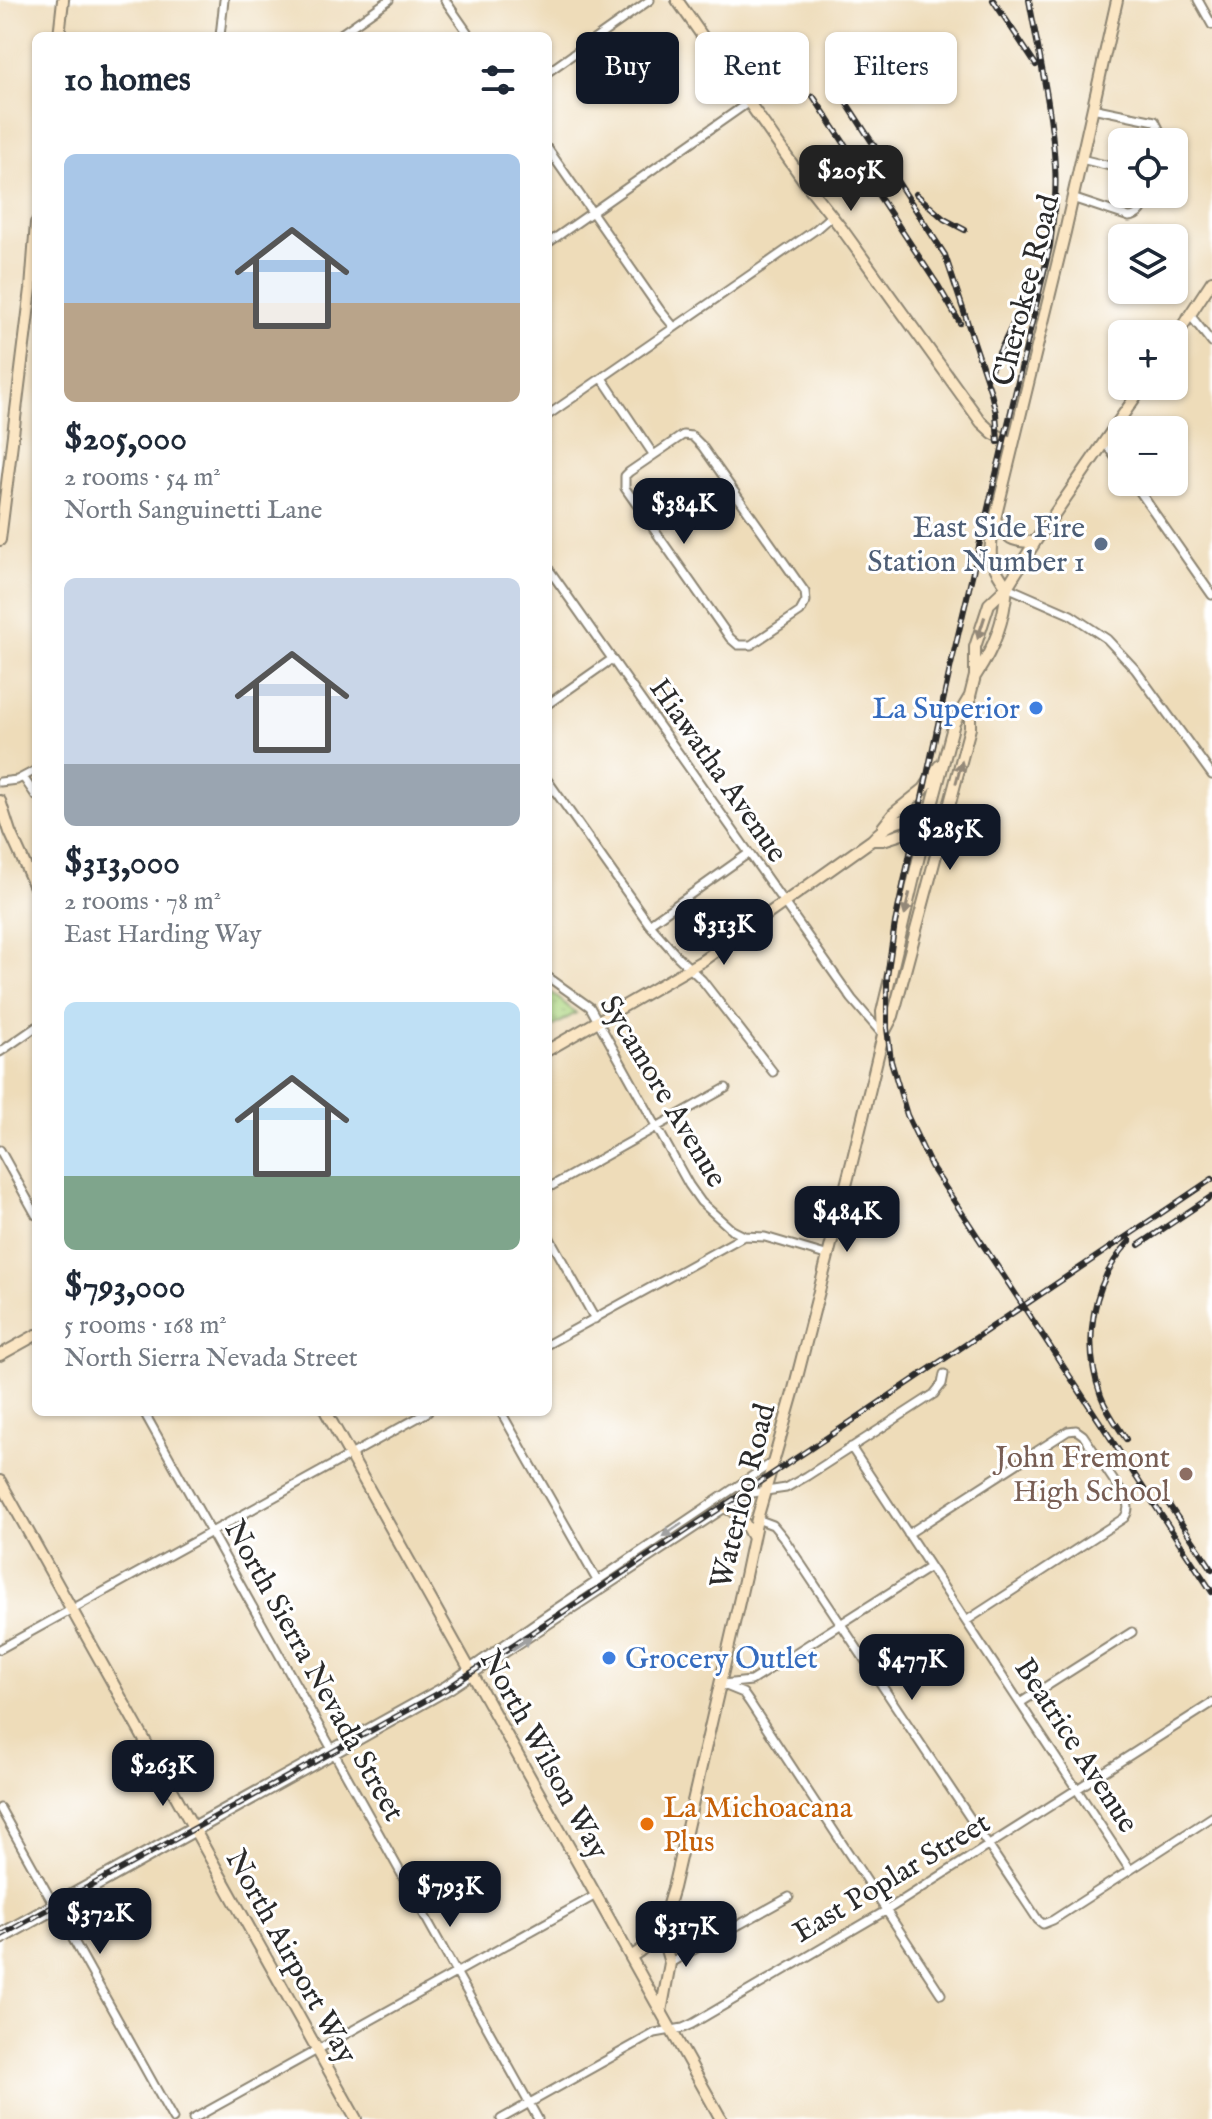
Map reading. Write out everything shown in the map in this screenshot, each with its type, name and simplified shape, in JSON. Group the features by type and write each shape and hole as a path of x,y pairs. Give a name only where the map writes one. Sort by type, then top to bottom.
{"main road":[{"path":"59,32 63,0"},
{"path":"677,0 700,32"},
{"name":"Cherokee Road","path":"1007,587 992,564 990,550 995,519 1117,0"},
{"path":"750,104 981,422 1012,443"},
{"path":"1187,320 1212,281"},
{"path":"0,540 32,282"},
{"name":"Waterloo Road","path":"631,1957 653,1941 673,1888 764,1491 829,1256 883,1035 893,1016 970,728 975,647 989,604 1007,587 1134,400"},
{"path":"995,519 1008,537 1019,542 1035,542"},
{"name":"Waterloo Road","path":"975,676 991,652 1005,609 1007,587"},
{"name":"Waterloo Road","path":"883,1035 882,1012 927,822 954,723 970,696"},
{"path":"552,1048 691,969 872,840 894,813 924,789 944,758"},
{"path":"0,801 32,880"},
{"path":"880,830 899,821 917,820 927,822 943,835"},
{"path":"872,840 905,833 943,835"},
{"path":"0,1355 32,1337"},
{"name":"North Wilson Way","path":"328,1416 721,2119"},
{"name":"North Airport Way","path":"0,1481 356,2119"},
{"path":"726,1508 743,1519 753,1538"},
{"path":"660,1929 670,1963 661,2012"}],"street":[{"path":"220,32 224,0"},
{"path":"344,32 389,0"},
{"path":"445,0 467,32"},
{"path":"552,69 650,0"},
{"path":"1198,0 1212,25"},
{"path":"552,240 746,104"},
{"path":"1092,108 1155,121 1158,128"},
{"path":"552,155 674,327"},
{"path":"1081,159 1108,166"},
{"path":"1072,198 1129,217 1137,215 1142,208"},
{"path":"552,412 831,216"},
{"path":"1190,315 1212,343"},
{"path":"602,378 653,454"},
{"path":"683,435 692,436 702,446 805,592 804,606 800,612 747,646 738,645 730,638 625,488 625,476 653,454 683,435"},
{"path":"1105,443 1108,447"},
{"path":"1143,496 1212,595"},
{"name":"Hiawatha Avenue","path":"552,574 852,999 883,1035"},
{"path":"1007,587 1071,615 1107,639 1135,669 1212,775"},
{"path":"552,701 612,659"},
{"path":"0,782 32,772"},
{"path":"23,777 32,790"},
{"path":"552,787 649,924 702,980 773,1072"},
{"path":"649,924 749,853"},
{"name":"Sycamore Avenue","path":"552,980 588,1005 701,1202 732,1230 744,1236 765,1237 829,1256"},
{"path":"0,1052 32,1030"},
{"path":"552,1186 726,1088"},
{"path":"0,1150 32,1208"},
{"path":"552,1342 744,1236"},
{"path":"552,1242 595,1319"},
{"path":"0,1941 471,1671 603,1589 746,1494 786,1488 934,1394 942,1384 944,1374"},
{"name":"North Sierra Nevada Street","path":"146,1416 538,2119"},
{"path":"0,1649 421,1416"},
{"path":"503,1416 603,1589"},
{"path":"908,1534 1068,1431 1076,1430 1083,1435 1126,1499 1128,1508 1124,1518 966,1621"},
{"name":"Beatrice Avenue","path":"851,1447 1130,1870"},
{"path":"471,1671 597,1580 773,1462"},
{"path":"757,1519 773,1525 783,1537 1043,1924 1212,1817"},
{"path":"721,1684 751,1681 930,1567"},
{"path":"1020,1703 1132,1632"},
{"path":"721,1684 743,1693 941,1994"},
{"name":"East Poplar Street","path":"501,2119 655,2033 692,2024 887,1910 1212,1703"},
{"path":"0,1808 173,2119"},
{"path":"193,2119 596,1895"},
{"path":"670,1963 789,1897"},
{"path":"0,1933 55,1907"}],"green space":[{"path":"552,993 576,1013 552,1027"}],"railway":[{"path":"993,0 1036,65"},
{"path":"1029,0 1053,145 1055,186 1050,246 950,669 895,923 887,977 887,1028 891,1061 907,1115 931,1166 1212,1592"},
{"path":"813,96 960,323"},
{"path":"847,104 945,255 991,393 998,442"},
{"path":"916,194 944,219 965,230"},
{"path":"991,369 1035,279"},
{"path":"0,1936 448,1688 1212,1179"},
{"path":"1139,1245 1212,1196"},
{"path":"1126,1439 1101,1396 1092,1356 1092,1335 1094,1314 1106,1275 1130,1241"},
{"path":"1165,1499 1212,1569"}],"place":[{"name":"East Side Fire Station Number 1","path":"1101,544"},
{"name":"La Superior","path":"1036,708"},
{"name":"John Fremont High School","path":"1186,1474"},
{"name":"Grocery Outlet","path":"609,1658"},
{"name":"La Michoacana Plus","path":"647,1824"}]}
